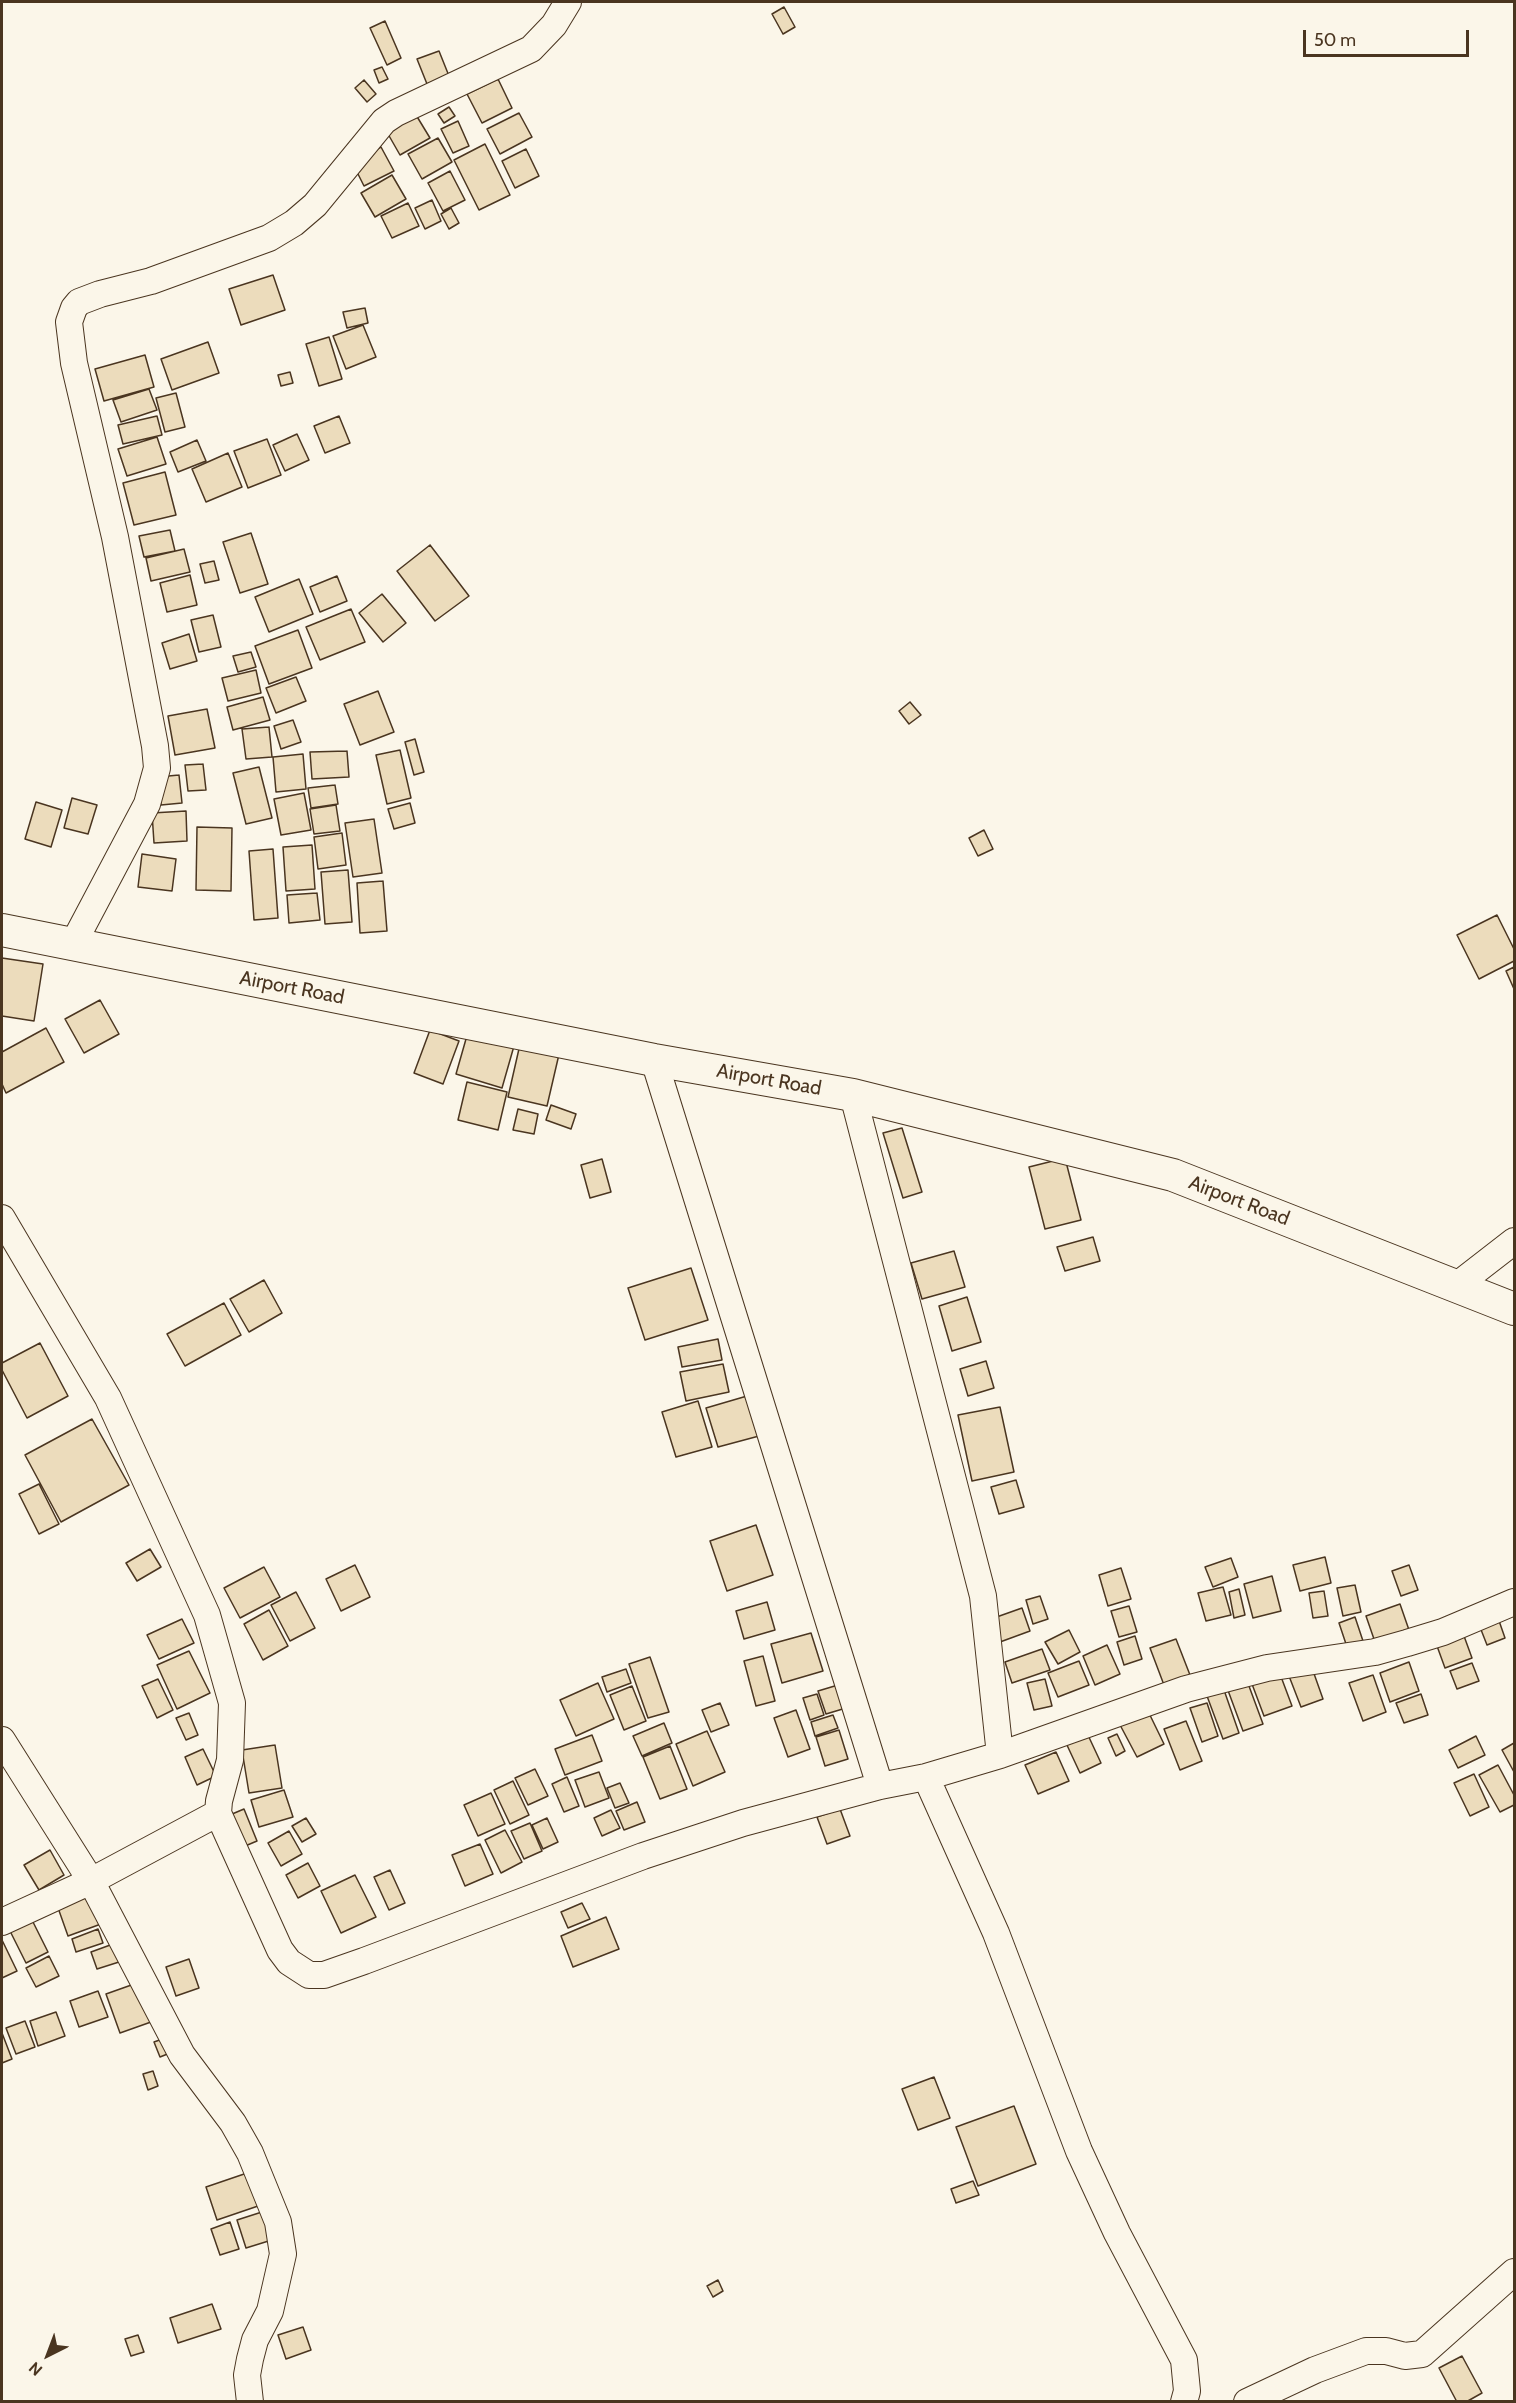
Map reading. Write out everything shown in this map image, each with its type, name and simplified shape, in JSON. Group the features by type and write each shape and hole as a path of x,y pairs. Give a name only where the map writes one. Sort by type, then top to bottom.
{"main road":[{"name":"Airport Road","path":"2,930 654,1059 853,1095 1173,1175 1515,1309"}],"street":[{"path":"73,944 147,804 157,768 155,746 115,537 74,363 69,322 74,308 100,294 205,264 269,238 294,223 315,206 384,121 396,112 531,49 554,25 568,2"},
{"path":"654,1059 880,1786"},
{"path":"853,1095 983,1596 1000,1755"},
{"path":"2,1218 108,1398 207,1615 232,1703 230,1760 218,1813 280,1950 289,1962 309,1975 324,1975 482,1918 643,1856 743,1823 880,1786 926,1777 1000,1755 1186,1689 1266,1668 1375,1652 1443,1632 1515,1602"},
{"path":"1456,1286 1515,1241"},
{"path":"2,1740 91,1881 182,2055 232,2123 250,2153 278,2222 283,2254 270,2312 255,2340 250,2359 247,2375 250,2402"},
{"path":"926,1777 996,1933 1079,2151 1117,2233 1184,2360 1186,2373 1184,2402"},
{"path":"2,1922 91,1881 218,1813"},
{"path":"1248,2402 1315,2370 1366,2351 1376,2350 1405,2356 1422,2354 1515,2272"}],"building":[{"path":"784,7 795,27 783,34 772,14"},
{"path":"385,21 401,58 387,65 370,28"},
{"path":"439,51 449,76 427,84 417,59"},
{"path":"382,67 388,79 379,83 374,70"},
{"path":"498,79 512,108 482,123 467,94"},
{"path":"364,80 376,94 367,102 355,88"},
{"path":"449,107 455,116 444,123 438,114"},
{"path":"413,110 430,138 400,155 384,127"},
{"path":"519,113 532,137 500,154 487,129"},
{"path":"458,121 469,146 453,153 441,129"},
{"path":"438,138 452,162 422,179 408,154"},
{"path":"485,144 510,195 479,210 454,160"},
{"path":"381,147 394,171 364,186 352,162"},
{"path":"526,149 539,176 515,188 502,161"},
{"path":"450,171 465,200 443,211 428,183"},
{"path":"392,175 406,199 375,217 361,193"},
{"path":"432,200 441,221 425,229 415,208"},
{"path":"408,203 419,226 392,238 381,216"},
{"path":"451,208 459,223 449,229 441,214"},
{"path":"273,275 285,310 241,325 229,289"},
{"path":"365,308 368,323 347,328 343,312"},
{"path":"363,325 376,357 346,369 333,336"},
{"path":"329,337 342,379 319,386 306,344"},
{"path":"208,342 219,373 172,390 161,359"},
{"path":"145,355 154,387 104,401 95,369"},
{"path":"290,372 293,383 281,386 278,375"},
{"path":"149,389 157,410 121,422 113,400"},
{"path":"176,393 185,427 165,432 156,398"},
{"path":"157,416 162,435 123,444 118,425"},
{"path":"339,416 350,443 325,453 314,426"},
{"path":"297,434 309,460 285,471 273,445"},
{"path":"157,437 166,464 127,476 118,449"},
{"path":"267,439 281,475 248,488 234,451"},
{"path":"197,440 206,461 178,472 170,452"},
{"path":"228,453 242,487 206,502 192,469"},
{"path":"165,472 176,515 134,525 123,483"},
{"path":"170,530 175,551 144,557 139,536"},
{"path":"251,533 268,584 240,593 223,542"},
{"path":"430,545 469,596 435,621 397,571"},
{"path":"184,549 190,572 151,581 146,558"},
{"path":"214,561 219,580 205,583 200,564"},
{"path":"190,575 197,605 167,612 160,583"},
{"path":"337,576 347,601 320,612 310,587"},
{"path":"299,579 313,614 269,632 255,597"},
{"path":"382,594 406,623 383,642 359,613"},
{"path":"351,609 365,642 320,660 306,627"},
{"path":"213,615 221,647 199,652 191,620"},
{"path":"298,630 312,668 269,684 255,646"},
{"path":"189,634 197,661 170,669 162,643"},
{"path":"251,652 256,667 238,672 233,656"},
{"path":"256,670 261,693 228,701 222,678"},
{"path":"296,677 306,701 276,713 266,688"},
{"path":"378,691 394,732 360,745 344,704"},
{"path":"263,697 270,720 233,730 227,707"},
{"path":"910,702 921,715 909,724 899,711"},
{"path":"207,709 215,748 175,755 168,716"},
{"path":"293,720 301,742 281,749 274,726"},
{"path":"269,727 272,757 246,759 242,729"},
{"path":"415,739 424,772 414,775 405,742"},
{"path":"400,750 411,798 387,804 376,755"},
{"path":"347,751 349,777 312,779 310,752"},
{"path":"303,754 306,789 276,792 273,757"},
{"path":"203,764 206,790 188,791 185,765"},
{"path":"259,767 272,818 246,824 233,773"},
{"path":"179,775 182,803 161,805 158,777"},
{"path":"335,785 338,804 311,808 308,788"},
{"path":"304,793 311,830 281,835 274,799"},
{"path":"72,798 97,805 88,834 64,828"},
{"path":"36,802 62,810 51,847 25,839"},
{"path":"410,803 415,823 394,829 388,809"},
{"path":"336,805 340,831 314,834 310,809"},
{"path":"186,811 187,841 154,843 152,813"},
{"path":"374,819 382,873 353,877 345,823"},
{"path":"197,827 232,828 231,891 196,890"},
{"path":"984,830 993,849 978,856 969,838"},
{"path":"342,833 346,865 318,869 314,837"},
{"path":"312,845 315,889 286,891 283,847"},
{"path":"273,849 278,918 254,920 249,851"},
{"path":"142,854 176,859 172,891 138,887"},
{"path":"348,870 352,922 325,924 321,872"},
{"path":"383,881 387,931 360,933 357,883"},
{"path":"317,893 320,920 289,923 287,895"},
{"path":"1497,915 1514,949 1514,961 1479,979 1457,935"},
{"path":"2,958 43,964 34,1021 2,1016"},
{"path":"1514,967 1514,989 1506,971"},
{"path":"100,1000 119,1034 84,1053 65,1019"},
{"path":"46,1028 64,1062 6,1093 2,1084 2,1052"},
{"path":"430,1030 459,1041 443,1084 414,1073"},
{"path":"468,1032 514,1046 502,1088 456,1074"},
{"path":"521,1040 560,1050 547,1106 508,1097"},
{"path":"467,1082 507,1092 498,1130 458,1120"},
{"path":"551,1105 576,1114 571,1129 546,1120"},
{"path":"518,1109 538,1114 534,1134 513,1130"},
{"path":"902,1128 922,1192 903,1198 883,1133"},
{"path":"1065,1158 1081,1220 1045,1229 1029,1167"},
{"path":"602,1159 611,1192 590,1198 581,1165"},
{"path":"1093,1237 1100,1261 1065,1271 1057,1247"},
{"path":"954,1251 965,1287 922,1299 911,1263"},
{"path":"691,1268 708,1320 645,1340 628,1288"},
{"path":"264,1280 282,1313 249,1332 230,1299"},
{"path":"967,1297 981,1342 952,1351 939,1306"},
{"path":"224,1303 241,1335 185,1366 167,1334"},
{"path":"718,1339 722,1360 682,1367 678,1347"},
{"path":"40,1343 68,1396 27,1418 2,1370 2,1363"},
{"path":"986,1361 994,1388 968,1396 960,1369"},
{"path":"723,1364 729,1392 686,1401 680,1372"},
{"path":"747,1396 759,1436 718,1447 706,1408"},
{"path":"698,1401 712,1447 676,1457 662,1412"},
{"path":"1000,1407 1014,1472 972,1481 958,1415"},
{"path":"92,1419 129,1485 61,1522 25,1455"},
{"path":"1016,1480 1024,1507 999,1514 991,1487"},
{"path":"39,1484 59,1524 39,1534 19,1494"},
{"path":"756,1525 773,1575 727,1591 710,1541"},
{"path":"150,1549 161,1567 137,1581 126,1563"},
{"path":"1325,1557 1331,1583 1300,1591 1293,1565"},
{"path":"1231,1558 1238,1577 1213,1587 1205,1567"},
{"path":"355,1565 370,1597 341,1611 326,1579"},
{"path":"1409,1565 1418,1590 1401,1596 1392,1571"},
{"path":"264,1567 280,1597 240,1618 224,1588"},
{"path":"1121,1568 1131,1599 1108,1606 1099,1575"},
{"path":"1272,1576 1281,1611 1253,1618 1244,1584"},
{"path":"1355,1585 1361,1612 1343,1616 1337,1588"},
{"path":"1223,1587 1231,1615 1206,1621 1198,1593"},
{"path":"1239,1589 1245,1615 1234,1618 1229,1592"},
{"path":"1324,1591 1328,1616 1313,1618 1309,1593"},
{"path":"296,1592 315,1628 290,1641 271,1605"},
{"path":"1040,1596 1048,1619 1033,1624 1026,1600"},
{"path":"767,1602 775,1630 744,1639 736,1611"},
{"path":"1400,1604 1409,1630 1375,1642 1366,1616"},
{"path":"1129,1606 1137,1632 1119,1637 1111,1611"},
{"path":"1022,1608 1030,1631 1000,1642 991,1619"},
{"path":"269,1610 288,1646 263,1660 244,1624"},
{"path":"1497,1615 1505,1638 1487,1645 1478,1622"},
{"path":"1355,1617 1364,1644 1348,1650 1339,1623"},
{"path":"182,1619 194,1643 159,1659 147,1635"},
{"path":"1069,1630 1080,1652 1058,1664 1045,1642"},
{"path":"811,1633 823,1671 782,1683 771,1644"},
{"path":"1135,1636 1142,1659 1124,1665 1117,1642"},
{"path":"1464,1636 1472,1658 1445,1668 1437,1646"},
{"path":"1176,1639 1190,1675 1164,1685 1150,1648"},
{"path":"1107,1645 1120,1674 1095,1685 1083,1656"},
{"path":"1042,1649 1050,1670 1012,1683 1005,1662"},
{"path":"189,1651 210,1693 177,1709 157,1665"},
{"path":"763,1656 775,1701 756,1706 744,1661"},
{"path":"650,1657 669,1712 648,1718 629,1664"},
{"path":"1079,1661 1089,1685 1058,1697 1048,1673"},
{"path":"1409,1662 1419,1691 1390,1702 1380,1673"},
{"path":"1472,1663 1479,1681 1457,1689 1450,1671"},
{"path":"1312,1668 1323,1699 1301,1707 1289,1676"},
{"path":"626,1669 631,1683 607,1692 602,1677"},
{"path":"1280,1674 1292,1706 1264,1716 1252,1684"},
{"path":"1373,1675 1386,1712 1363,1721 1349,1683"},
{"path":"1246,1678 1263,1724 1243,1731 1226,1685"},
{"path":"158,1679 173,1710 157,1718 142,1686"},
{"path":"1045,1679 1052,1706 1034,1710 1027,1683"},
{"path":"598,1683 614,1719 576,1736 560,1700"},
{"path":"838,1685 846,1708 826,1714 818,1691"},
{"path":"632,1686 646,1721 624,1730 610,1695"},
{"path":"1224,1690 1239,1733 1223,1739 1207,1696"},
{"path":"817,1694 824,1715 810,1720 803,1698"},
{"path":"1421,1694 1428,1715 1404,1723 1396,1703"},
{"path":"720,1703 729,1725 711,1732 702,1710"},
{"path":"1207,1703 1218,1736 1202,1742 1190,1708"},
{"path":"1147,1709 1164,1744 1137,1757 1119,1723"},
{"path":"796,1710 810,1749 788,1757 774,1718"},
{"path":"189,1713 198,1735 186,1740 176,1718"},
{"path":"833,1715 838,1728 815,1736 811,1722"},
{"path":"1186,1721 1202,1761 1180,1770 1164,1729"},
{"path":"664,1723 672,1743 642,1756 633,1736"},
{"path":"839,1730 848,1759 825,1766 816,1737"},
{"path":"707,1731 725,1772 693,1786 676,1744"},
{"path":"1087,1733 1101,1763 1080,1773 1066,1743"},
{"path":"1117,1734 1125,1751 1116,1756 1108,1738"},
{"path":"592,1735 602,1761 565,1775 555,1749"},
{"path":"1476,1736 1485,1755 1458,1768 1449,1750"},
{"path":"1514,1743 1514,1772 1502,1750"},
{"path":"275,1745 282,1788 249,1793 242,1750"},
{"path":"670,1746 687,1789 660,1799 643,1757"},
{"path":"203,1749 216,1776 197,1785 185,1757"},
{"path":"1056,1752 1069,1781 1038,1794 1025,1765"},
{"path":"1498,1765 1514,1795 1514,1805 1500,1812 1479,1775"},
{"path":"535,1769 548,1796 528,1805 515,1778"},
{"path":"599,1772 609,1798 585,1807 575,1780"},
{"path":"1474,1774 1489,1807 1470,1816 1454,1783"},
{"path":"567,1777 579,1806 564,1812 552,1784"},
{"path":"513,1781 529,1815 510,1824 494,1790"},
{"path":"620,1783 629,1803 615,1808 607,1788"},
{"path":"284,1790 293,1817 259,1827 251,1800"},
{"path":"491,1793 505,1824 478,1836 464,1805"},
{"path":"637,1802 645,1822 624,1830 616,1811"},
{"path":"244,1809 257,1841 238,1849 225,1817"},
{"path":"840,1809 850,1836 827,1844 817,1817"},
{"path":"611,1810 620,1828 602,1836 594,1818"},
{"path":"306,1818 316,1834 302,1842 292,1826"},
{"path":"547,1818 558,1842 543,1849 532,1825"},
{"path":"530,1823 542,1851 524,1859 511,1831"},
{"path":"505,1830 522,1862 501,1873 485,1840"},
{"path":"289,1831 302,1854 281,1866 268,1843"},
{"path":"480,1844 493,1874 465,1886 452,1855"},
{"path":"50,1850 64,1875 39,1890 24,1865"},
{"path":"308,1863 320,1886 298,1898 286,1875"},
{"path":"390,1870 405,1903 389,1910 374,1877"},
{"path":"355,1875 376,1917 341,1933 321,1891"},
{"path":"90,1893 101,1924 68,1936 57,1905"},
{"path":"582,1903 590,1919 568,1928 561,1912"},
{"path":"606,1917 619,1949 573,1967 561,1936"},
{"path":"31,1918 48,1952 26,1963 9,1929"},
{"path":"98,1929 103,1943 76,1952 72,1939"},
{"path":"2,1940 17,1971 2,1978"},
{"path":"113,1944 119,1962 97,1969 91,1952"},
{"path":"49,1956 59,1976 36,1987 26,1968"},
{"path":"189,1959 199,1988 176,1996 166,1967"},
{"path":"137,1983 151,2022 120,2033 106,1994"},
{"path":"98,1991 108,2017 79,2027 70,2001"},
{"path":"56,2012 65,2036 38,2046 30,2021"},
{"path":"25,2021 35,2047 16,2054 6,2028"},
{"path":"2,2033 12,2059 2,2063"},
{"path":"165,2038 170,2053 160,2057 154,2042"},
{"path":"153,2071 158,2086 148,2090 143,2074"},
{"path":"934,2077 950,2118 918,2130 902,2089"},
{"path":"1014,2106 1036,2164 978,2186 956,2127"},
{"path":"250,2172 261,2205 217,2220 206,2187"},
{"path":"973,2181 979,2195 956,2203 951,2189"},
{"path":"265,2211 275,2239 246,2248 237,2220"},
{"path":"230,2222 239,2249 220,2255 211,2229"},
{"path":"718,2280 723,2291 713,2297 707,2286"},
{"path":"212,2304 221,2329 178,2343 170,2318"},
{"path":"303,2327 311,2350 286,2359 278,2335"},
{"path":"138,2335 144,2352 131,2356 125,2339"},
{"path":"1462,2356 1482,2393 1466,2402 1457,2402 1439,2368"}]}
